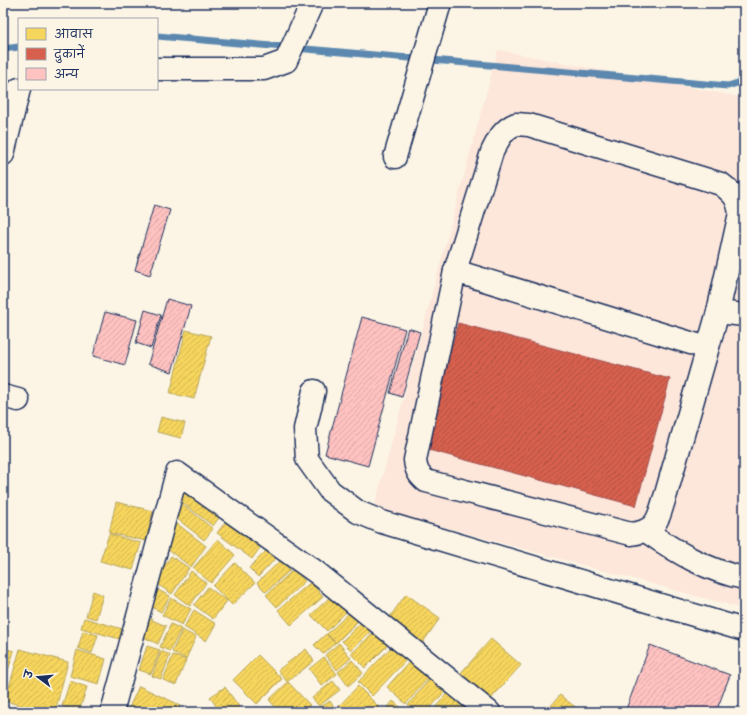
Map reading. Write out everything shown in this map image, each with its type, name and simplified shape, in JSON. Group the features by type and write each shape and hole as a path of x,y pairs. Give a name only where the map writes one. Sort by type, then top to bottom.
{"street":[{"path":"158,68 264,70 286,62 312,3"},
{"path":"396,157 440,3"},
{"path":"3,85 18,83"},
{"path":"3,154 19,90"},
{"path":"516,124 529,125 721,184 734,194 740,213 718,312 661,508 656,523 646,532 631,534 426,481 418,474 415,460 456,271 492,152 502,134 510,126 516,124"},
{"path":"456,271 707,348"},
{"path":"718,312 744,315"},
{"path":"314,391 305,429 307,459 330,491 358,512 382,522 744,630"},
{"path":"112,712 177,473 316,572 489,712"},
{"path":"646,532 682,555 730,575 744,578"}],"shaded area":[{"path":"498,50 744,98 744,609 374,508"}],"building: आवास":[{"path":"186,330 211,336 194,399 170,393"},
{"path":"161,417 185,423 181,438 157,432"},
{"path":"188,486 223,512 213,526 178,499"},
{"path":"116,502 153,511 146,541 109,533"},
{"path":"180,502 213,529 204,540 171,514"},
{"path":"229,517 264,542 252,559 217,533"},
{"path":"175,522 206,546 191,567 159,543"},
{"path":"109,534 141,543 133,570 100,561"},
{"path":"218,539 235,555 211,583 193,568"},
{"path":"271,546 279,555 258,577 249,568"},
{"path":"171,556 189,568 172,594 154,582"},
{"path":"281,560 290,570 266,592 257,583"},
{"path":"235,563 255,583 232,605 213,586"},
{"path":"294,569 305,581 277,607 266,595"},
{"path":"191,571 206,583 190,606 175,595"},
{"path":"311,582 323,597 291,625 278,610"},
{"path":"208,587 227,601 213,619 194,605"},
{"path":"156,589 170,596 161,612 148,605"},
{"path":"93,591 103,595 96,619 86,616"},
{"path":"406,594 440,618 421,645 387,621"},
{"path":"331,596 346,612 327,631 311,615"},
{"path":"171,598 191,609 182,625 162,615"},
{"path":"194,610 216,624 206,641 184,627"},
{"path":"350,612 358,621 336,643 327,634"},
{"path":"145,617 166,626 158,644 137,634"},
{"path":"84,618 126,630 123,640 81,628"},
{"path":"363,621 372,630 351,650 342,641"},
{"path":"171,624 181,629 170,651 160,647"},
{"path":"182,630 196,637 186,659 172,652"},
{"path":"83,631 98,635 92,653 78,648"},
{"path":"375,631 388,645 365,668 351,654"},
{"path":"326,634 335,643 323,654 314,645"},
{"path":"491,639 521,665 489,701 459,675"},
{"path":"339,643 351,658 337,670 325,655"},
{"path":"395,643 409,657 372,696 358,682"},
{"path":"147,646 160,650 151,674 139,670"},
{"path":"3,648 14,651 3,687"},
{"path":"20,649 68,662 55,712 45,712 5,701"},
{"path":"306,649 314,661 287,682 278,670"},
{"path":"77,650 106,659 99,684 70,676"},
{"path":"161,651 170,655 161,679 152,676"},
{"path":"173,655 186,660 176,685 163,680"},
{"path":"258,655 282,679 257,704 233,680"},
{"path":"324,657 337,674 322,686 309,669"},
{"path":"352,660 363,673 348,686 338,672"},
{"path":"411,660 429,677 406,704 387,687"},
{"path":"432,676 447,689 427,712 416,712 408,705"},
{"path":"70,681 87,687 79,712 62,706"},
{"path":"333,681 340,690 319,706 312,698"},
{"path":"288,682 310,705 303,712 280,712 269,700"},
{"path":"139,686 180,705 176,712 127,712"},
{"path":"358,686 380,708 376,712 345,712 339,706"},
{"path":"225,687 243,712 220,712 210,697"},
{"path":"448,692 467,707 463,712 432,712"},
{"path":"560,695 579,710 577,712 546,712"},
{"path":"330,701 337,712 313,712"},
{"path":"393,701 406,712 384,712"}],"building: दुकानें":[{"path":"458,323 670,379 636,506 425,449"}],"building: अन्य":[{"path":"154,205 170,210 150,275 135,270"},
{"path":"167,299 191,306 172,372 148,364"},
{"path":"145,310 161,315 151,348 136,343"},
{"path":"105,312 137,320 125,365 93,356"},
{"path":"362,317 405,329 368,466 325,454"},
{"path":"408,328 420,332 402,397 390,393"},
{"path":"650,645 730,675 716,712 625,712"}],"waterway":[{"path":"158,36 728,86 744,81"},
{"path":"3,49 18,47"}]}
